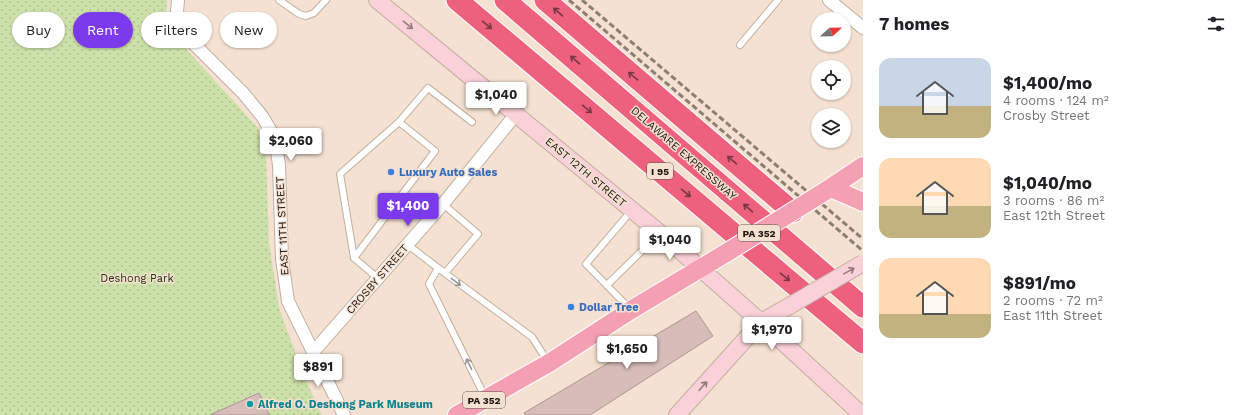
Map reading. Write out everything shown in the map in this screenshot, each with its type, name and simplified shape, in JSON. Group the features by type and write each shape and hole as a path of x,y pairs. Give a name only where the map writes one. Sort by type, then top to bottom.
{"highway":[{"name":"I 95","path":"457,0 863,343"},
{"name":"DELAWARE EXPRESSWAY","path":"505,0 863,307"},
{"path":"545,0 793,212"}],"main road":[{"name":"PA 352","path":"457,415 549,363 631,310 793,212 863,166"},
{"path":"828,190 863,202"}],"street":[{"name":"EAST 12TH STREET","path":"377,0 660,233 761,322 862,415"},
{"path":"829,0 863,28"},
{"name":"EAST 11TH STREET","path":"178,6 182,32 243,93 262,116 275,138 279,165 282,259 288,301 314,351 344,415"},
{"name":"CROSBY STREET","path":"314,351 379,279 443,204 516,114"},
{"path":"677,415 761,322 863,263"}],"lane":[{"path":"279,0 299,14 306,16 314,13 326,0"},
{"path":"740,45 778,0"},
{"path":"379,279 354,258 340,174 399,122 428,88 472,122"},
{"path":"354,258 435,151 399,122"},
{"path":"443,204 478,234 445,273"},
{"path":"631,310 586,264 632,210"},
{"path":"607,285 660,233"},
{"path":"408,245 532,337 549,363"},
{"path":"438,268 429,284 486,398"}],"green space":[{"name":"Deshong Park","path":"0,0 167,0 166,12 141,12 141,48 185,48 258,128 266,155 269,243 279,308 304,376 322,415 0,415"}],"building":[{"path":"696,311 713,336 590,415 525,415 524,413"},
{"name":"Alfred O. Deshong Park Museum","path":"259,393 269,415 210,415"}],"railway":[{"path":"569,0 863,251"},
{"path":"582,0 863,239"}],"place":[{"name":"Luxury Auto Sales","path":"391,172"},
{"name":"Dollar Tree","path":"571,307"},
{"name":"Alfred O. Deshong Park Museum","path":"250,404"}]}
